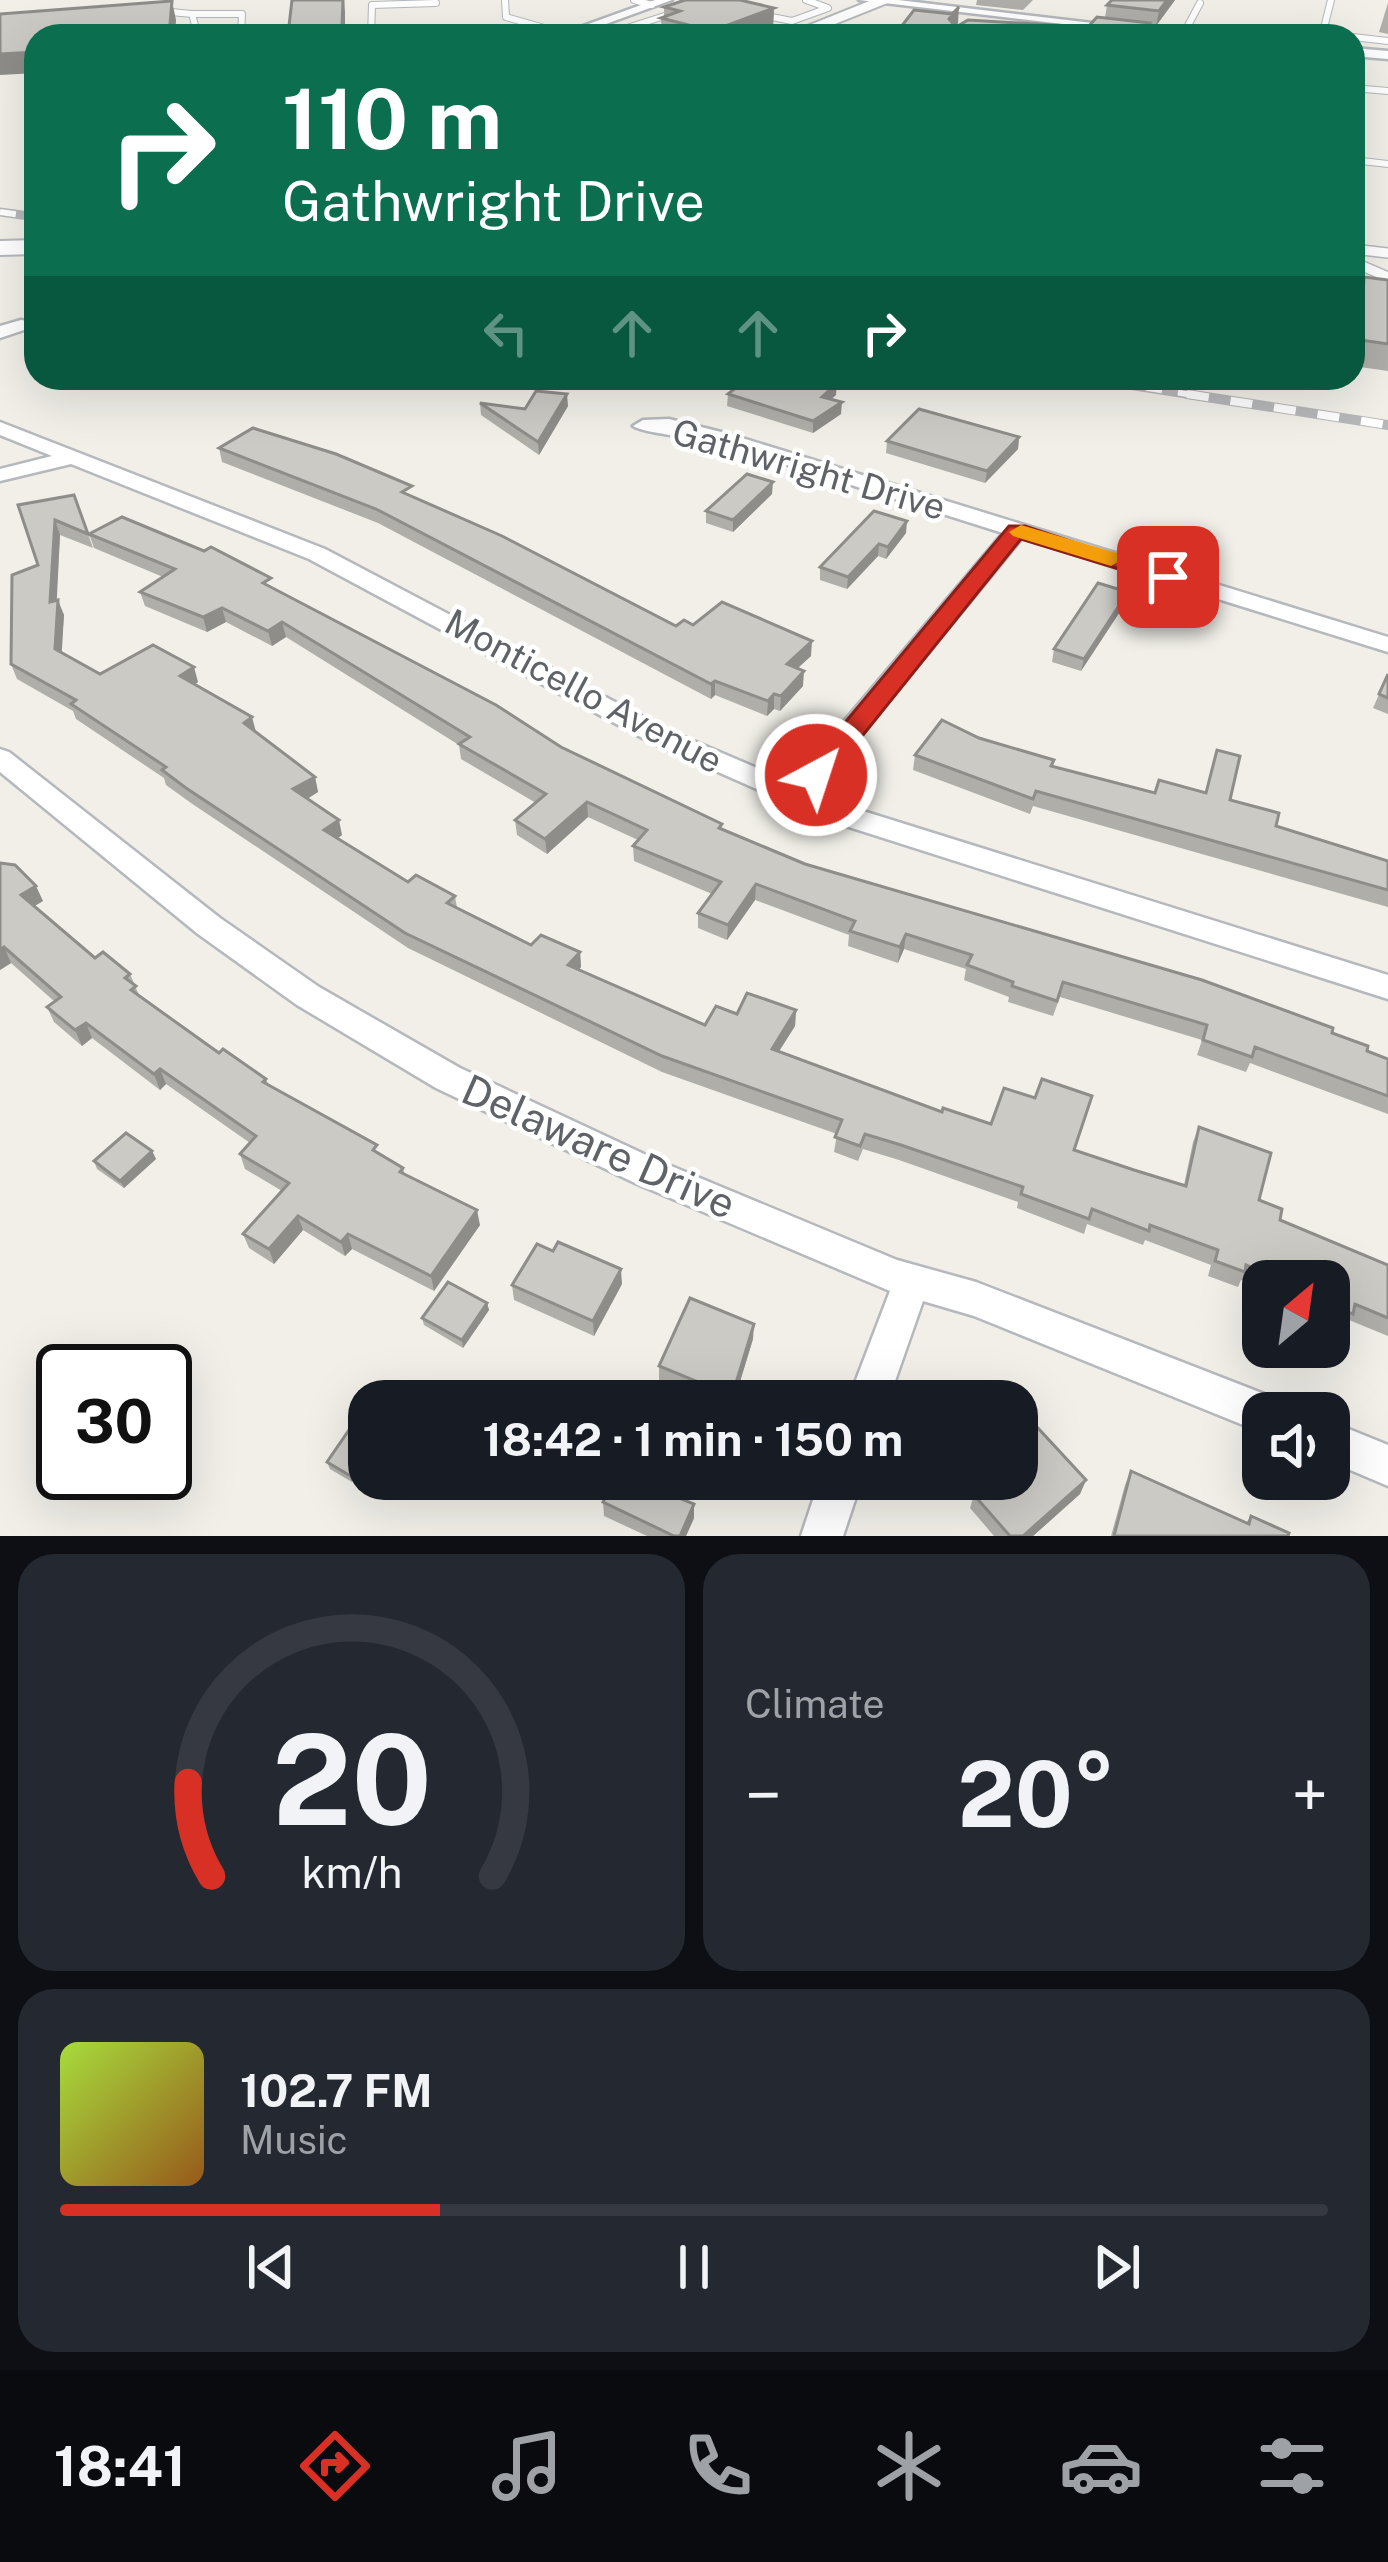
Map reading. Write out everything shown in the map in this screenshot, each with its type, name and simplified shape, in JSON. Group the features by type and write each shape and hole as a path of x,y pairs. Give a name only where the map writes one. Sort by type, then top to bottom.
{"street":[{"path":"596,24 659,2"},
{"path":"848,24 890,2"},
{"path":"825,24 890,2 1023,24"},
{"path":"0,332 21,325"},
{"name":"Gathwright Drive","path":"643,426 688,428 1388,645"},
{"name":"Monticello Avenue","path":"0,428 317,554 659,736 797,795 915,840 1388,987"},
{"path":"0,475 72,457"},
{"path":"797,795 1017,530"},
{"name":"Delaware Drive","path":"0,758 208,926 308,996 448,1078 647,1172 912,1282 976,1300 1242,1405"},
{"path":"876,1380 912,1282"},
{"path":"1350,1451 1388,1466"},
{"path":"822,1536 835,1500"}],"lane":[{"path":"505,0 506,17 529,24"},
{"path":"634,0 659,2"},
{"path":"749,12 787,22 828,8 806,0"},
{"path":"371,24 371,5 436,3"},
{"path":"1188,24 1200,3"},
{"path":"639,24 680,11"},
{"path":"148,12 242,14 242,24"},
{"path":"192,14 195,24"}],"building":[{"path":"292,0 343,0 342,24 289,24"},
{"path":"685,0 740,0 774,8 731,24 685,24 661,18 680,11 664,7"},
{"path":"1112,0 1167,0 1159,11 1107,5"},
{"path":"172,1 170,24 24,24 24,53 0,54 0,14"},
{"path":"959,7 949,19 953,24 903,24 914,10 952,14"},
{"path":"1097,17 1149,24 1091,24"},
{"path":"968,20 1037,24 961,24"},
{"path":"1365,277 1388,280 1388,344 1365,341"},
{"path":"733,390 830,390 822,397 842,402 813,421 728,394"},
{"path":"536,391 567,394 538,442 480,403 525,409"},
{"path":"919,409 1019,437 987,471 887,441"},
{"path":"253,428 336,454 412,486 402,492 502,536 676,626 684,620 693,625 722,602 812,641 787,664 804,671 781,696 774,694 768,701 715,681 711,684 376,509 219,448"},
{"path":"747,474 773,482 733,520 706,511"},
{"path":"74,495 88,534 55,520 50,602 58,600 55,649 100,674 153,645 194,667 180,676 252,717 244,723 315,777 293,789 339,820 324,830 408,882 416,875 455,896 447,903 531,945 541,935 580,952 568,965 705,1025 716,1006 737,1014 747,993 796,1010 772,1049 942,1112 943,1108 991,1124 1004,1088 1035,1098 1042,1079 1092,1096 1074,1150 1134,1170 1186,1186 1199,1127 1271,1153 1259,1200 1282,1209 1280,1220 1388,1265 1388,1318 1355,1304 1350,1313 1350,1260 1242,1260 1242,1271 1215,1261 1218,1250 1150,1225 1149,1231 1092,1209 1089,1219 1021,1194 1023,1187 865,1134 860,1146 835,1137 842,1120 662,1056 405,933 186,788 162,770 166,767 71,704 76,700 11,664 12,575 38,565 18,505"},
{"path":"874,511 907,521 888,547 879,544 848,577 820,567"},
{"path":"122,517 204,551 211,547 271,578 263,583 496,705 561,747 722,824 719,828 805,864 1202,980 1333,1028 1332,1033 1388,1059 1388,1096 1255,1047 1252,1057 1203,1040 1207,1025 1063,982 1057,1001 1012,986 1013,982 967,965 972,955 906,934 900,947 850,931 855,921 756,884 728,925 698,913 721,882 633,846 647,830 587,802 545,839 515,820 546,794 459,744 470,737 282,622 268,631 222,608 203,617 140,592 175,569 89,534"},
{"path":"1098,583 1128,592 1084,659 1054,649"},
{"path":"1388,674 1388,698 1379,694"},
{"path":"942,720 979,738 1054,760 1051,766 1155,793 1159,780 1206,793 1217,750 1240,756 1230,800 1279,813 1276,826 1388,861 1388,890 1036,791 1033,799 915,755"},
{"path":"0,863 15,865 36,886 21,895 95,958 103,952 130,974 125,978 136,986 131,990 219,1053 223,1049 266,1079 263,1082 377,1145 373,1150 403,1168 400,1172 477,1210 431,1276 348,1234 341,1242 298,1216 269,1249 243,1234 289,1183 240,1154 256,1136 160,1069 154,1074 86,1023 75,1030 47,1007 61,997 4,947 0,950"},
{"path":"126,1133 152,1151 120,1181 94,1161"},
{"path":"558,1242 621,1269 593,1321 512,1285 537,1244 553,1251"},
{"path":"448,1282 487,1303 462,1340 422,1318"},
{"path":"690,1298 754,1324 737,1380 693,1380 659,1366"},
{"path":"1038,1428 1086,1480 1023,1536 1010,1536 978,1500 1038,1500"},
{"path":"348,1431 348,1474 327,1462"},
{"path":"1131,1471 1249,1524 1251,1516 1288,1536 1114,1536"},
{"path":"684,1500 694,1504 680,1536 674,1536 603,1502"}],"railway":[{"path":"0,212 24,215"},
{"path":"1161,390 1206,397"},
{"path":"1187,394 1388,425"}],"slow traffic":[{"path":"1021,532 1111,559"}],"route":[{"path":"816,775 1017,530 1168,577"}]}
